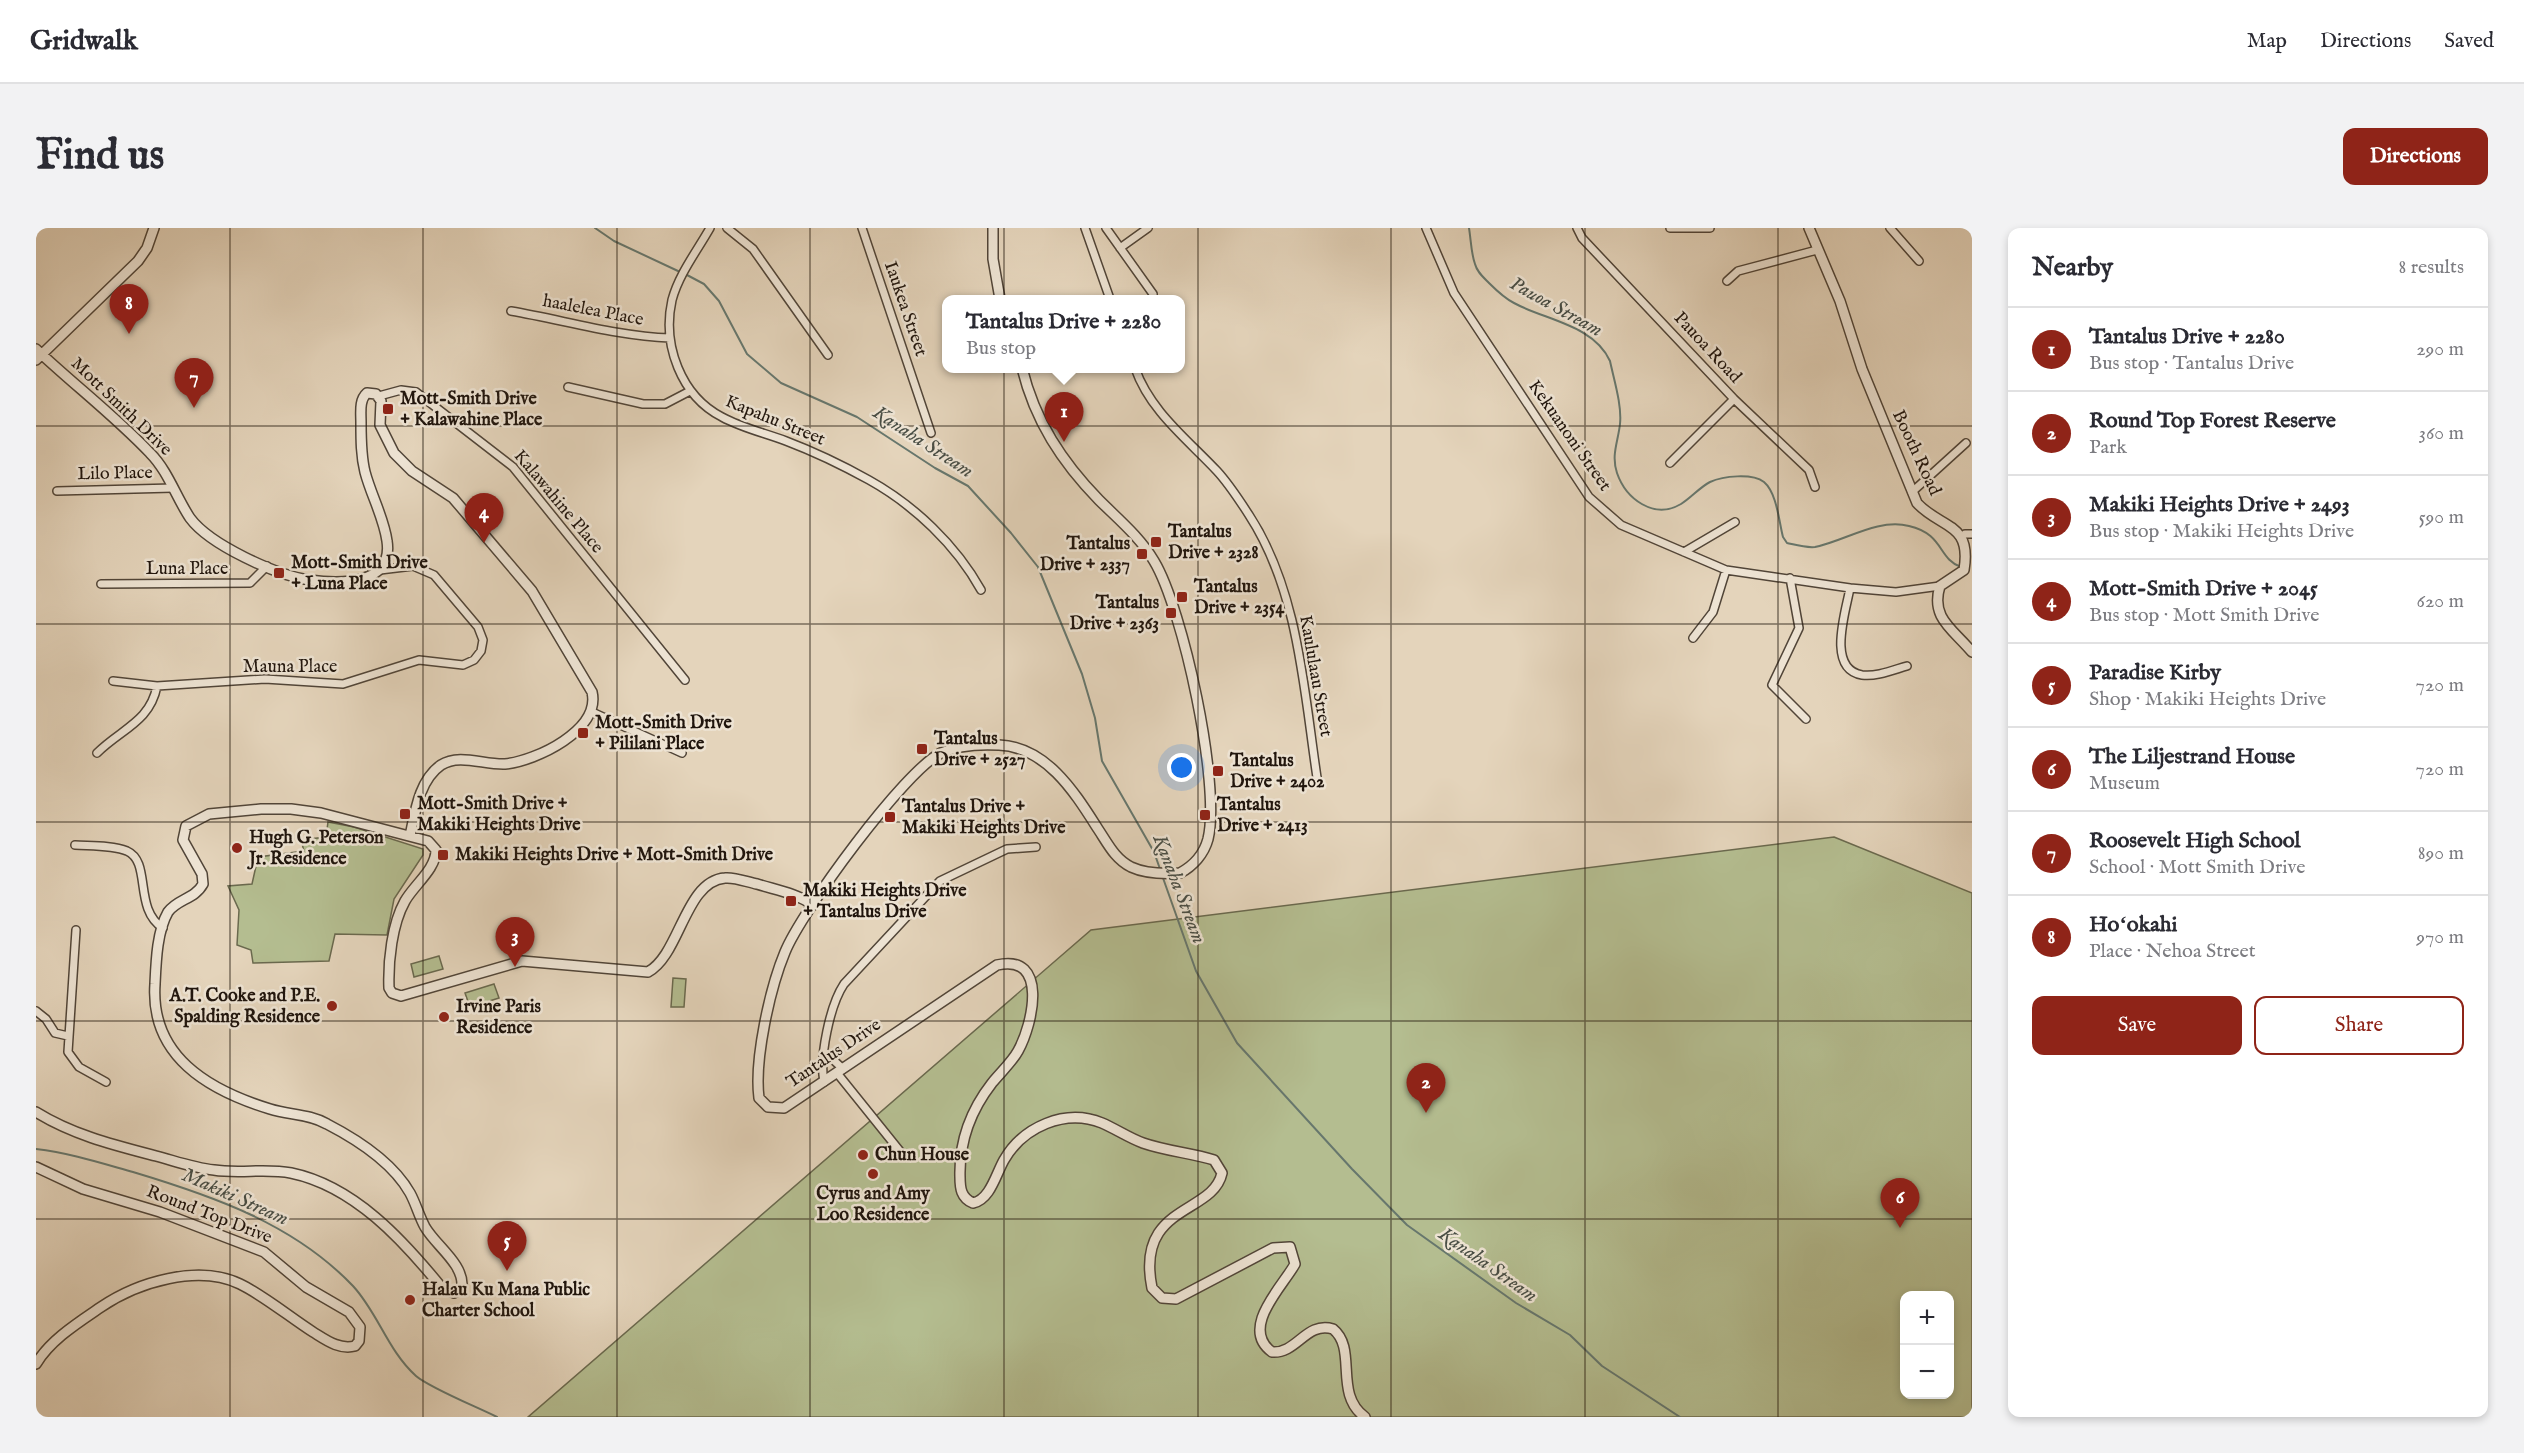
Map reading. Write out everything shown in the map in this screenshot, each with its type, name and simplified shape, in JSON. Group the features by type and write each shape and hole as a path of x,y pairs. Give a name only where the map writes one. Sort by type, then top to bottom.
{"street":[{"path":"38,355 138,261 147,248 153,228"},
{"name":"Kapahu Street","path":"710,228 675,292 670,313 670,338 676,363 690,391 722,417 813,452 869,480 898,498 947,543 981,590"},
{"path":"727,228 753,249 828,355"},
{"name":"Iaukea Street","path":"862,228 931,433"},
{"path":"993,228 993,259 999,295"},
{"path":"1085,228 1108,295"},
{"path":"1106,228 1153,294"},
{"path":"1120,248 1148,228"},
{"name":"Kekuanoni Street","path":"1426,228 1454,293 1589,497 1621,525 1726,570 1850,588 1896,592 1940,586"},
{"name":"Pauoa Road","path":"1577,228 1582,238 1734,399 1809,470 1815,487"},
{"path":"1670,228 1710,228"},
{"name":"Booth Road","path":"1809,228 1840,301 1862,369 1912,492 1922,508 1968,534 1969,556 1964,570 1940,586"},
{"path":"1890,228 1919,261"},
{"path":"1727,281 1738,271 1817,250"},
{"name":"haalelea Place","path":"511,311 579,323 633,336 670,338"},
{"name":"Mott Smith Drive","path":"38,355 146,449 158,462 190,517 214,540 267,566 296,577 329,582 363,580 380,570"},
{"name":"Tantalus Drive","path":"1023,373 1031,401 1060,455 1147,550 1170,592 1186,645 1209,781 1211,813 1205,846 1195,862 1180,873 1139,870 1124,862 1112,850 1073,789 1040,758 1001,745 958,746 924,763 897,792 813,905 786,950 779,970 760,1057 759,1098 768,1107 783,1108 997,965 1010,963 1021,966 1029,973 1032,989 1029,1024 1017,1053 988,1087 968,1124 960,1166 961,1192 965,1199 973,1203 982,1199 1007,1154 1019,1140 1046,1124 1065,1118 1090,1119 1144,1143 1214,1160 1222,1173 1217,1187 1175,1214 1156,1238 1151,1264 1152,1288 1162,1298 1176,1299 1273,1248 1290,1247 1295,1264 1266,1307 1261,1328 1264,1343 1272,1352 1278,1352 1289,1348 1316,1328 1333,1329 1342,1342 1349,1397 1353,1406 1365,1417"},
{"name":"Kaululaau Street","path":"1136,373 1142,389 1156,409 1219,473 1251,517 1275,567 1294,628 1318,784"},
{"path":"568,387 643,404 665,404 690,391"},
{"name":"Kalawahine Place","path":"379,396 401,390 416,392 513,467 685,680"},
{"path":"380,570 386,560 387,542 365,473 361,447 362,400 368,393 379,396 380,425 394,453 412,471 453,498 543,605 571,659 590,687 593,702 592,712 579,729 553,747 527,760 505,764 462,760 440,766 423,789 410,836"},
{"path":"1670,463 1734,399"},
{"path":"1912,492 1966,443"},
{"name":"Lilo Place","path":"57,491 173,488"},
{"path":"1684,552 1735,522"},
{"name":"Luna Place","path":"101,584 249,583 267,566"},
{"name":"Mauna Place","path":"113,681 157,686 265,679 344,684 419,660 463,665 474,660 481,651 483,640 478,627 434,575 413,566 380,570"},
{"path":"1693,638 1713,612 1726,570"},
{"path":"1790,578 1799,627 1772,685 1806,718"},
{"path":"1940,586 1936,608 1972,652"},
{"path":"1850,588 1839,648 1844,663 1860,675 1876,674 1907,666"},
{"path":"97,753 110,740 146,715 154,702 157,686"},
{"path":"592,712 682,753"},
{"path":"36,1112 91,1139 192,1166 215,1170 292,1173 324,1185 349,1198 383,1224 447,1292 454,1293 462,1287 458,1268 432,1238 405,1184 382,1161 325,1122 272,1110 232,1094 200,1076 172,1052 160,1029 154,1010 156,971 163,928 169,911 195,895 203,884 202,874 185,845 183,835 186,826 200,816 247,810 291,809 321,813 428,841 436,850 436,855 431,866 411,890 400,913 389,980 389,988 397,995 418,993 510,962 522,961 648,972 668,951 690,907 705,889 720,879 736,879 792,894 813,905"},
{"path":"75,845 128,852 138,861 148,913 152,921 163,928"},
{"path":"824,1082 822,1066 836,997 928,892 940,881 1007,849 1036,847"},
{"path":"76,930 68,1052 71,1058 89,1074 106,1082"},
{"path":"36,1011 46,1019 55,1033 68,1036"},
{"path":"826,1053 903,1155"},
{"name":"Round Top Drive","path":"36,1167 83,1189 160,1212 264,1252 306,1287 349,1312 356,1321 360,1334 355,1346 339,1347 286,1316 239,1283 212,1278 168,1278 142,1285 118,1296 51,1346 36,1364"}],"green space":[{"path":"328,822 354,827 423,849 423,855 394,899 387,935 335,934 329,961 253,963 251,950 237,945 239,910 228,886 252,884 258,857 304,851 301,840 326,837"},
{"path":"1834,837 1972,893 1972,1417 528,1417 1091,930"},
{"path":"439,956 443,969 414,977 411,964"},
{"path":"673,978 686,979 684,1007 671,1007"},
{"path":"494,984 499,998 470,1007 465,993"}],"waterway":[{"name":"Kanaha Stream","path":"595,228 614,241 678,271"},
{"name":"Pauoa Stream","path":"1469,228 1476,267 1497,291 1526,309 1581,331 1603,349 1610,361 1620,409 1615,466 1627,491 1642,504 1661,510 1671,508 1685,502 1710,482 1730,477 1752,477 1764,482 1772,493 1783,537 1787,543 1815,547 1861,531 1897,524 1909,526 1929,535 1948,558 1961,567"},
{"name":"Kanaha Stream","path":"687,275 704,284 719,301 747,354 781,383 857,417 935,468 968,486 1011,533 1038,567 1082,674 1095,718 1102,761 1154,852 1160,869"},
{"name":"Kanaha Stream","path":"1163,878 1196,971 1237,1043 1352,1169 1407,1225 1516,1303 1570,1335 1602,1366 1680,1417"},
{"name":"Makiki Stream","path":"36,1149 85,1159 163,1181 222,1202 279,1229 330,1264 353,1286 390,1344 416,1376 443,1392 497,1417"}],"place":[{"name":"Hoʻokahi","path":"129,334"},
{"name":"Roosevelt High School","path":"194,408"},
{"name":"Mott-Smith Drive + Kalawahine Place","path":"388,409"},
{"name":"Tantalus Drive + 2280","path":"1064,442"},
{"name":"Tantalus Drive + 2328","path":"1156,542"},
{"name":"Mott-Smith Drive + 2045","path":"484,543"},
{"name":"Tantalus Drive + 2337","path":"1142,554"},
{"name":"Mott-Smith Drive + Luna Place","path":"279,573"},
{"name":"Tantalus Drive + 2354","path":"1182,597"},
{"name":"Tantalus Drive + 2363","path":"1171,613"},
{"name":"Mott-Smith Drive + Pililani Place","path":"583,733"},
{"name":"Tantalus Drive + 2527","path":"922,749"},
{"name":"Tantalus Drive + 2402","path":"1218,771"},
{"name":"Mott-Smith Drive + Makiki Heights Drive","path":"405,814"},
{"name":"Tantalus Drive + 2413","path":"1205,815"},
{"name":"Tantalus Drive + Makiki Heights Drive","path":"890,817"},
{"name":"Hugh G. Peterson Jr. Residence","path":"237,848"},
{"name":"Makiki Heights Drive + Mott-Smith Drive","path":"443,855"},
{"name":"Makiki Heights Drive + Tantalus Drive","path":"791,901"},
{"name":"Makiki Heights Drive + 2493","path":"515,967"},
{"name":"A.T. Cooke and P.E. Spalding Residence","path":"332,1006"},
{"name":"Irvine Paris Residence","path":"444,1017"},
{"name":"Round Top Forest Reserve","path":"1426,1113"},
{"name":"Chun House","path":"863,1155"},
{"name":"Cyrus and Amy Loo Residence","path":"873,1174"},
{"name":"The Liljestrand House","path":"1900,1228"},
{"name":"Paradise Kirby","path":"507,1271"},
{"name":"Halau Ku Mana Public Charter School","path":"410,1300"}]}
